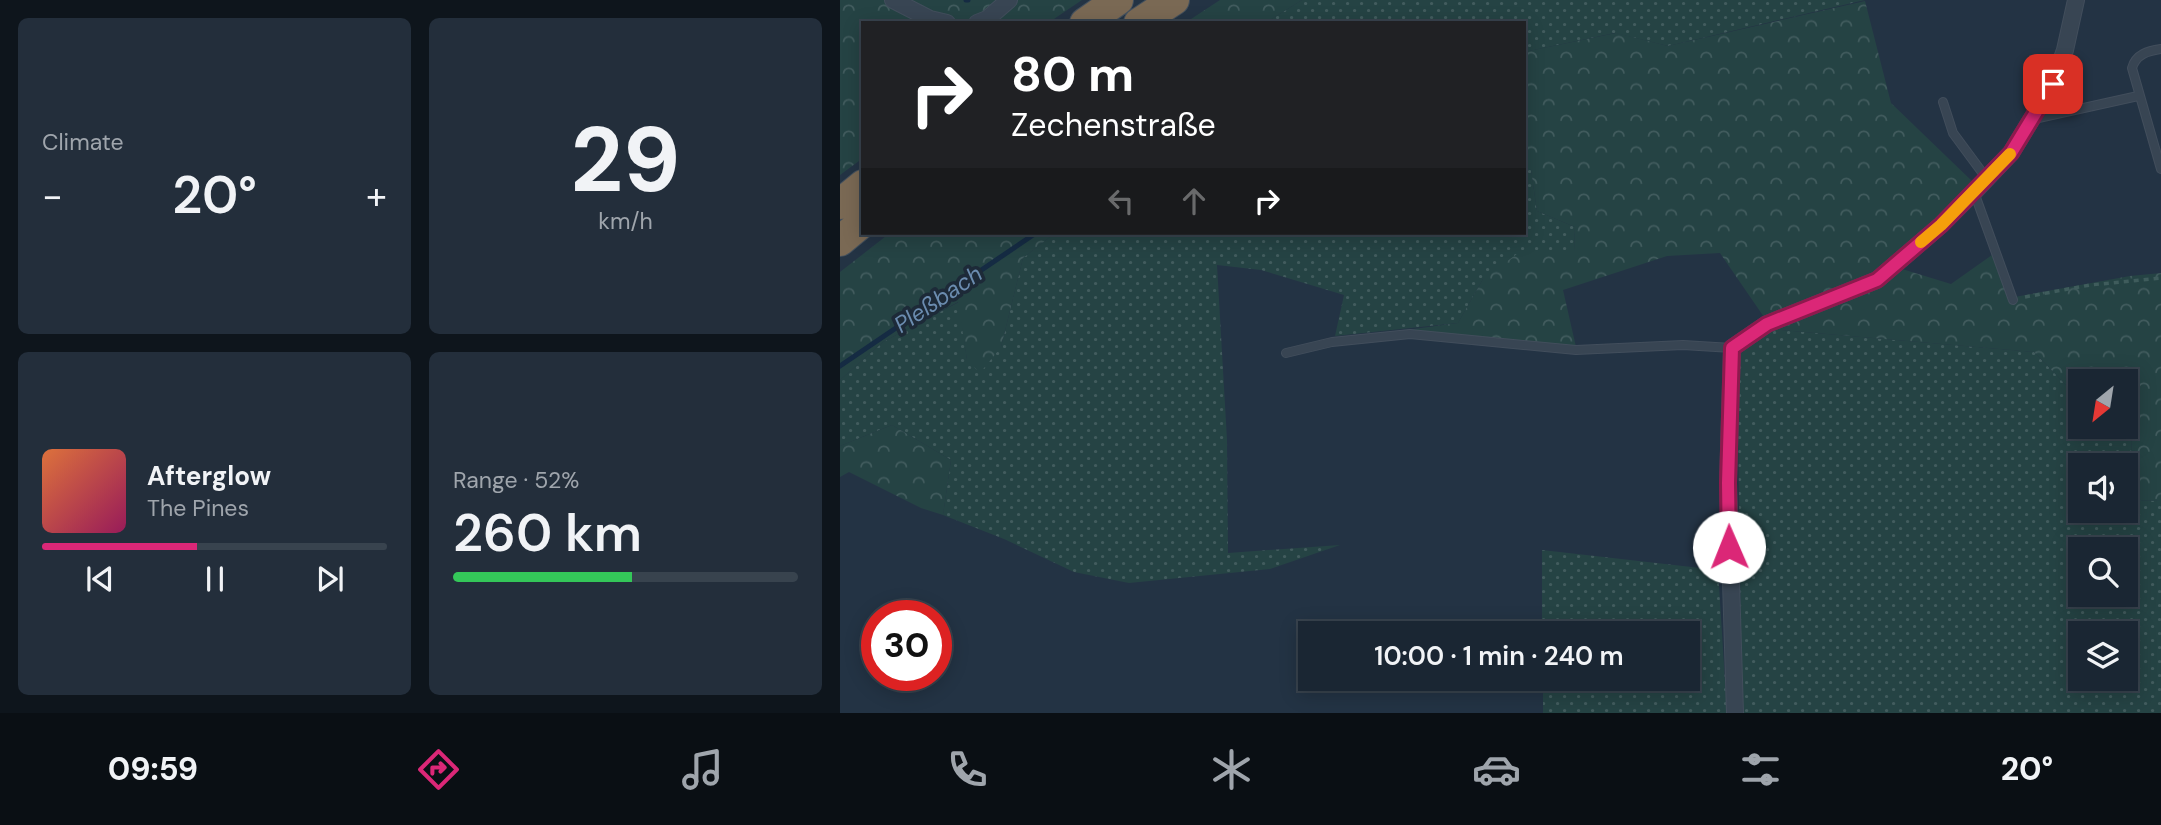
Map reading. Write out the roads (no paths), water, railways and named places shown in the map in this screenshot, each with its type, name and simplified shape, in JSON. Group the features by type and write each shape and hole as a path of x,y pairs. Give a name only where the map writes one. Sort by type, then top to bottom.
{"highway":[{"path":"1088,21 1118,0"},
{"path":"1142,21 1174,0"},
{"path":"840,204 861,187"},
{"path":"840,241 861,224"}],"street":[{"path":"892,0 938,21"},
{"path":"982,21 1009,0"},
{"path":"1735,713 1728,483 1732,348 1767,324 1877,280 1941,225 1987,179 2011,153 2053,84 2065,50 2077,0"}],"lane":[{"path":"2161,49 2144,53 2134,60 2132,68 2161,169"},
{"path":"2031,119 2138,96"},
{"path":"1943,102 1954,133 1987,179"},
{"path":"1974,192 2013,300"},
{"path":"1286,353 1332,342 1410,334 1576,349 1683,345 1732,348"}],"waterway":[{"name":"Pleßbach","path":"840,366 1033,235"}]}
